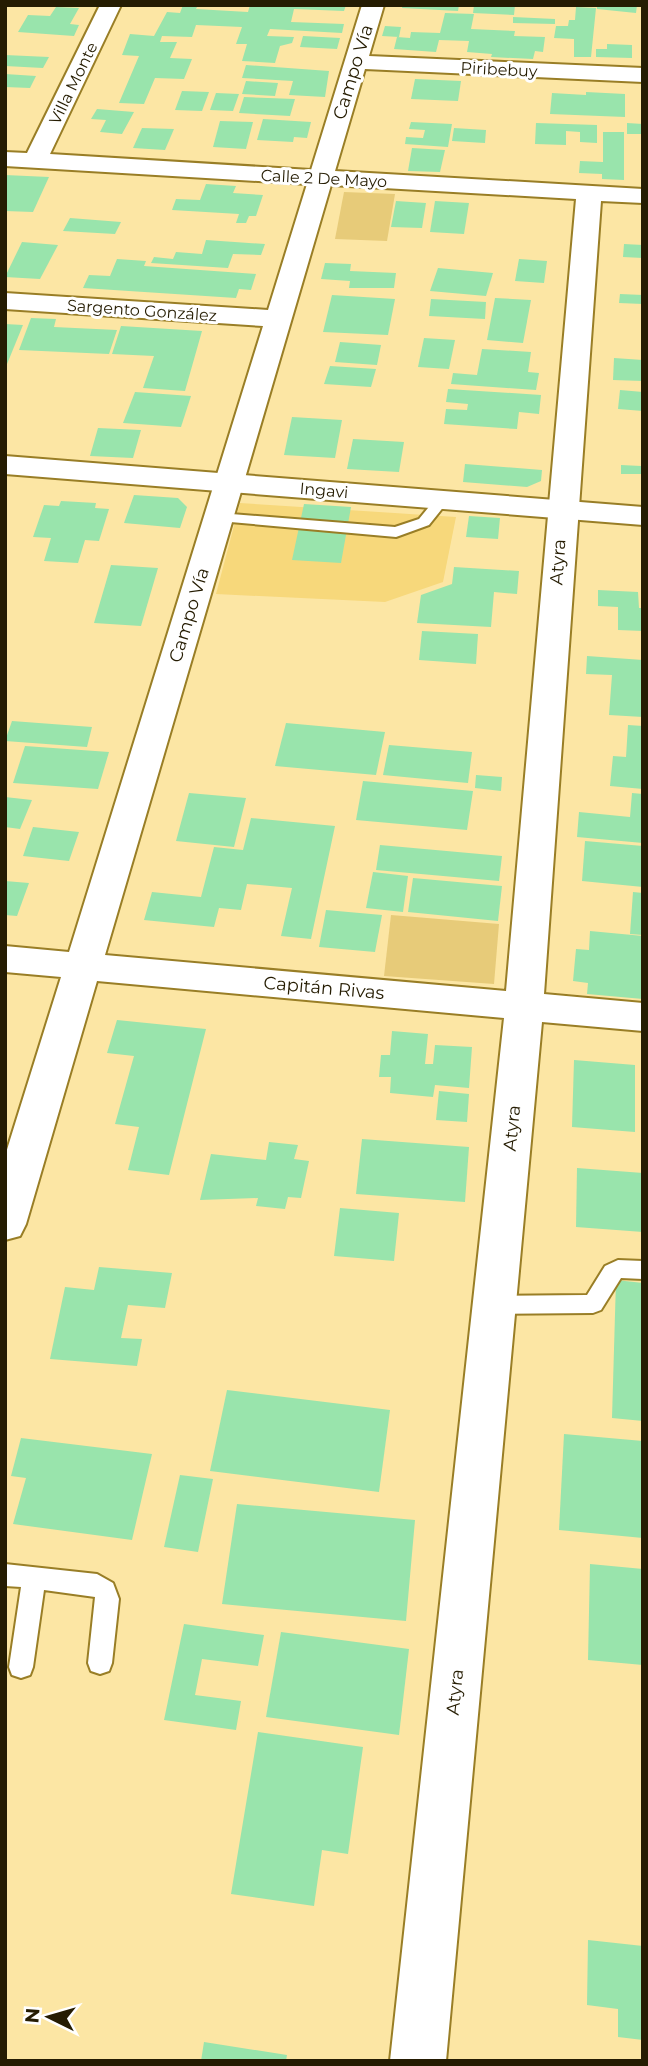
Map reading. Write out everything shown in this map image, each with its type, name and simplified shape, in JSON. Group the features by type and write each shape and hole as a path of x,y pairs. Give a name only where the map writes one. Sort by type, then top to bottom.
{"street":[{"name":"Villa Monte","path":"36,161 111,5"},
{"name":"Campo Vía","path":"5,1224 373,5"},
{"name":"Piribebuy","path":"356,62 643,75"},
{"name":"Calle 2 De Mayo","path":"5,159 643,196"},
{"name":"Atyra","path":"418,2061 524,1007 589,193"},
{"name":"Sargento González","path":"5,301 278,319"},
{"name":"Ingavi","path":"5,465 643,516"},
{"name":"Capitán Rivas","path":"5,959 643,1017"}],"lane":[{"path":"219,517 396,532 424,522 442,499"},
{"path":"494,1305 593,1304 613,1272 618,1269 643,1270"},
{"path":"5,1575 97,1585 105,1591 107,1599 100,1663"},
{"path":"21,1667 34,1578"}],"shaded area":[{"path":"344,192 395,194 387,241 335,239"},
{"path":"240,503 456,517 443,582 385,602 216,594"},
{"path":"391,915 499,924 494,984 384,976"}],"building":[{"path":"183,5 198,5 196,9 248,12 250,5 346,5 344,11 294,9 291,22 344,24 342,33 270,29 267,36 294,37 292,43 280,46 275,63 242,61 247,44 236,44 242,27 196,25 192,37 162,36 160,42 177,42 170,58 192,59 184,79 155,78 144,104 119,103 139,56 122,55 130,34 154,36 167,12 180,13"},
{"path":"403,5 459,5 458,11 402,8"},
{"path":"474,5 515,5 514,15 473,13"},
{"path":"597,5 637,5 636,13 597,9"},
{"path":"56,7 79,8 70,24 79,25 74,36 18,32 28,15 50,16"},
{"path":"576,7 596,8 591,57 574,57 574,39 554,38 556,26 568,26 569,20 575,20"},
{"path":"445,13 474,14 471,29 515,31 514,36 545,37 543,52 535,51 533,59 491,57 492,54 467,52 469,41 439,40 436,52 394,49 397,37 410,38 411,32 440,33"},
{"path":"513,17 555,19 555,24 513,23"},
{"path":"385,26 401,27 399,37 382,36"},
{"path":"303,36 340,38 337,49 300,47"},
{"path":"607,44 632,45 632,58 596,57 596,49 607,49"},
{"path":"5,55 49,57 43,68 5,66"},
{"path":"246,65 329,71 325,97 289,95 293,81 242,78"},
{"path":"5,74 36,76 30,88 5,87"},
{"path":"415,79 461,81 458,101 411,99"},
{"path":"246,81 278,83 275,96 242,94"},
{"path":"182,91 209,92 202,111 175,110"},
{"path":"586,92 625,94 625,117 550,114 552,93 586,95"},
{"path":"216,93 239,94 233,111 210,110"},
{"path":"244,97 295,99 290,116 239,113"},
{"path":"97,109 134,112 122,134 100,132 106,120 91,119"},
{"path":"263,119 311,122 307,138 294,137 293,142 257,140"},
{"path":"220,121 253,122 246,149 213,147"},
{"path":"411,122 452,124 448,147 405,144 406,137 423,138 425,130 409,129"},
{"path":"536,123 597,125 597,143 580,142 580,132 566,131 566,145 535,144"},
{"path":"627,123 643,124 643,134 627,134"},
{"path":"142,128 174,129 165,150 133,148"},
{"path":"454,128 486,130 485,143 452,141"},
{"path":"603,132 624,132 624,180 602,179 602,174 579,173 580,161 603,162"},
{"path":"412,148 445,150 440,172 408,171"},
{"path":"5,175 49,177 33,212 5,211"},
{"path":"206,184 236,186 233,193 263,195 256,216 249,216 246,223 236,223 239,214 172,210 176,199 200,200"},
{"path":"396,201 426,203 422,228 391,227"},
{"path":"435,201 469,203 464,234 430,232"},
{"path":"70,218 121,222 115,234 63,231"},
{"path":"206,240 265,244 261,255 233,254 228,268 151,263 154,257 173,259 176,252 202,254"},
{"path":"22,242 58,245 40,279 5,277"},
{"path":"624,244 643,245 643,258 623,257"},
{"path":"117,259 146,261 144,266 256,274 251,290 239,289 236,298 83,288 89,275 110,276"},
{"path":"519,259 547,261 544,283 515,281"},
{"path":"325,263 351,264 350,271 396,273 394,288 349,288 350,281 321,279"},
{"path":"438,268 493,273 486,296 430,291"},
{"path":"620,294 643,295 643,304 619,303"},
{"path":"332,295 395,299 388,335 323,332"},
{"path":"495,298 531,300 523,343 487,340"},
{"path":"431,299 486,302 485,319 429,316"},
{"path":"31,318 56,319 54,327 117,330 109,354 19,350"},
{"path":"5,324 23,325 5,369"},
{"path":"121,326 202,331 185,391 143,388 154,356 112,354"},
{"path":"424,338 455,340 449,369 418,367"},
{"path":"340,342 381,345 377,365 335,362"},
{"path":"482,349 531,352 528,372 539,373 536,390 451,384 453,373 477,375"},
{"path":"614,358 643,360 643,381 613,380"},
{"path":"330,366 376,369 371,387 324,384"},
{"path":"448,389 541,395 539,414 519,412 517,429 444,424 446,409 467,410 468,404 446,402"},
{"path":"620,390 643,392 643,411 618,409"},
{"path":"135,392 191,396 181,427 123,423"},
{"path":"292,417 342,420 335,458 284,455"},
{"path":"98,428 141,430 133,458 90,456"},
{"path":"353,439 404,442 399,472 347,469"},
{"path":"465,464 542,470 541,481 527,487 463,482"},
{"path":"621,465 641,466 642,474 621,474"},
{"path":"134,495 178,498 187,507 180,528 124,523"},
{"path":"61,501 96,503 95,508 109,509 99,541 85,540 78,563 44,561 51,538 33,537 44,505 59,506"},
{"path":"304,504 351,507 341,563 292,560"},
{"path":"469,516 500,518 498,539 466,537"},
{"path":"111,565 158,568 141,626 94,623"},
{"path":"454,567 519,571 517,594 494,592 491,627 417,623 421,595 452,584"},
{"path":"598,590 638,592 639,608 643,608 643,631 618,630 618,607 598,606"},
{"path":"422,631 478,634 476,664 419,660"},
{"path":"587,656 643,660 643,717 609,715 612,675 586,674"},
{"path":"12,721 92,727 87,747 5,741"},
{"path":"286,723 385,732 376,775 275,766"},
{"path":"628,725 643,726 643,789 610,786 613,756 626,757"},
{"path":"389,745 472,752 468,783 383,775"},
{"path":"25,746 109,752 98,789 13,783"},
{"path":"476,775 502,777 501,791 475,788"},
{"path":"363,781 473,791 467,830 356,820"},
{"path":"189,793 246,798 234,847 176,841"},
{"path":"632,793 643,794 643,843 577,837 579,812 630,817"},
{"path":"5,797 32,800 20,829 5,827"},
{"path":"251,818 335,826 311,939 281,936 292,888 247,884 241,910 219,908 214,927 144,920 152,892 201,897 214,847 243,850"},
{"path":"33,827 79,832 69,861 23,856"},
{"path":"585,841 643,846 643,887 582,881"},
{"path":"380,845 502,856 499,881 376,870"},
{"path":"373,872 408,876 403,912 366,908"},
{"path":"413,878 502,886 498,921 408,912"},
{"path":"5,881 29,883 17,916 5,915"},
{"path":"633,892 643,893 643,935 630,934"},
{"path":"326,910 382,915 375,952 319,947"},
{"path":"590,931 643,936 643,999 587,994 588,983 573,981 576,949 589,950"},
{"path":"117,1020 206,1029 169,1175 128,1170 139,1127 115,1124 134,1056 107,1053"},
{"path":"392,1031 428,1034 425,1064 433,1064 435,1045 472,1047 469,1088 435,1085 433,1097 390,1093 391,1077 379,1077 381,1055 390,1055"},
{"path":"574,1060 635,1065 635,1132 572,1127"},
{"path":"439,1091 469,1094 467,1122 436,1120"},
{"path":"362,1139 469,1147 465,1202 356,1194"},
{"path":"269,1142 298,1145 294,1159 309,1161 301,1198 288,1197 285,1209 256,1206 258,1198 200,1200 211,1154 266,1160"},
{"path":"577,1168 643,1173 643,1232 576,1227"},
{"path":"340,1208 399,1213 394,1261 334,1256"},
{"path":"99,1267 172,1273 165,1308 128,1305 121,1338 142,1339 137,1366 50,1359 65,1287 94,1290"},
{"path":"616,1280 643,1283 643,1421 612,1418"},
{"path":"227,1390 390,1410 379,1492 210,1471"},
{"path":"564,1434 643,1441 643,1538 559,1530"},
{"path":"21,1438 152,1454 132,1540 13,1524 26,1478 11,1476"},
{"path":"180,1475 213,1479 198,1552 164,1547"},
{"path":"237,1504 415,1520 406,1621 222,1604"},
{"path":"590,1564 643,1569 643,1665 588,1660"},
{"path":"184,1624 264,1635 258,1666 202,1659 195,1695 241,1701 236,1730 164,1720"},
{"path":"281,1632 409,1649 399,1735 266,1717"},
{"path":"258,1732 363,1747 348,1854 322,1850 314,1906 231,1894"},
{"path":"588,1940 643,1946 643,2040 618,2037 618,2009 587,2005"},
{"path":"204,2042 287,2055 286,2061 201,2061"}]}
